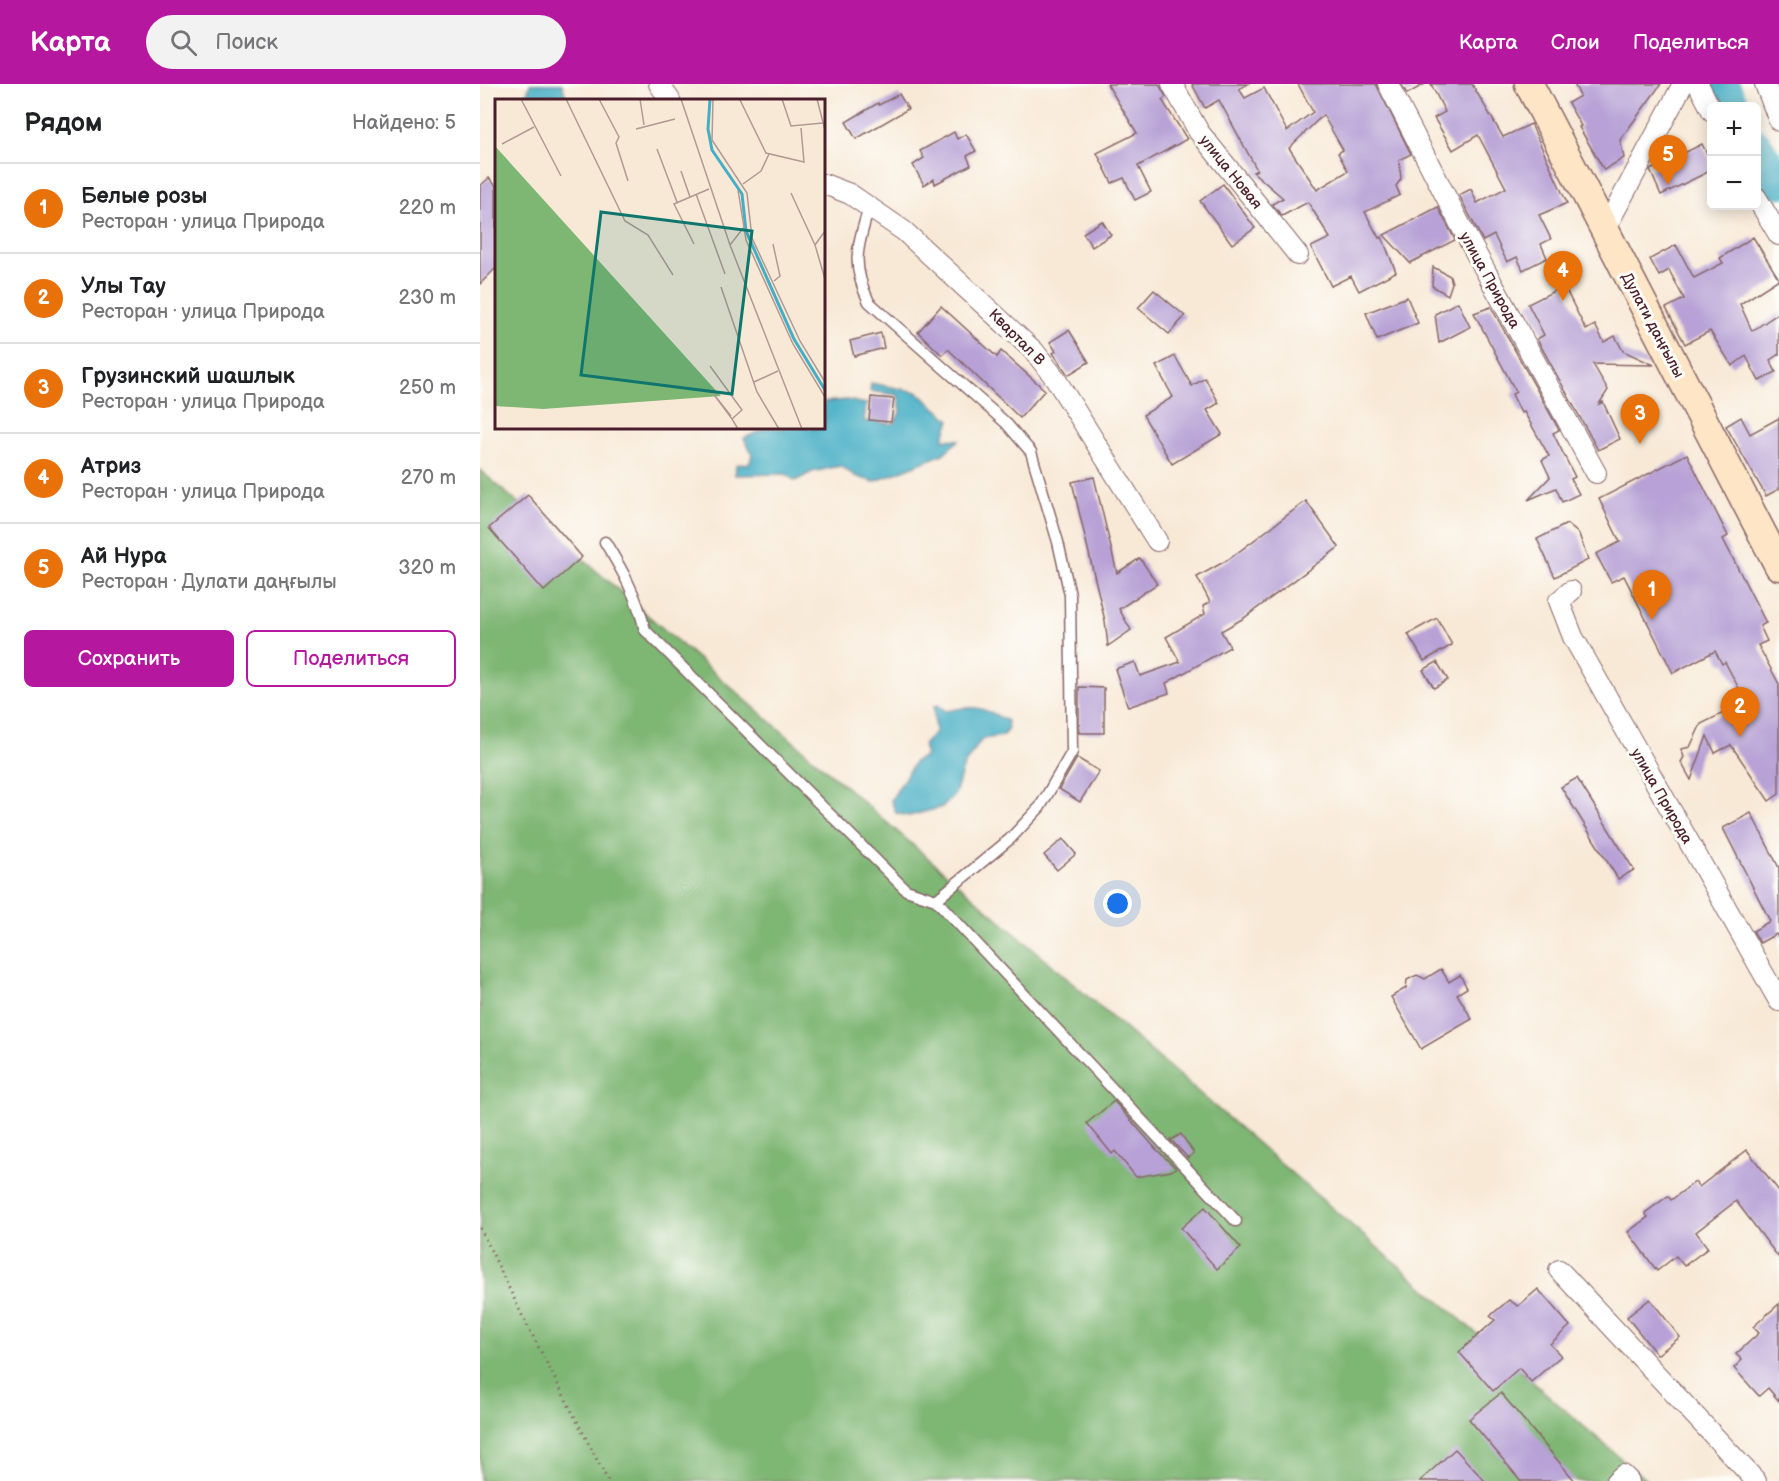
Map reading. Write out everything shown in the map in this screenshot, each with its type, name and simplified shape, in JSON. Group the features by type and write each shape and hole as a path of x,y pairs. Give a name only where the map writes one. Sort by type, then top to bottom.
{"main road":[{"name":"Дулати даңғылы","path":"1529,84 1779,566"}],"street":[{"path":"659,84 669,99"},
{"name":"улица Новая","path":"1172,84 1199,132 1298,255"},
{"name":"улица Природа","path":"1388,84 1461,226 1596,473"},
{"path":"1604,231 1683,84"},
{"path":"1698,84 1707,102"},
{"path":"1765,84 1779,121"},
{"name":"Квартал В","path":"825,184 850,194 904,231 1034,351 1055,378 1157,541"},
{"path":"1761,205 1779,235"},
{"name":"улица Природа","path":"1571,591 1559,601 1573,638 1779,1001"},
{"path":"1558,1270 1756,1481"},
{"path":"1616,1481 1623,1475 1629,1481"}],"lane":[{"path":"869,207 857,251 858,280 869,302 1006,423 1031,452 1058,542 1070,595 1072,752 1040,807 1010,839 936,900"},
{"path":"605,542 624,571 638,601 645,630 906,890 936,900 1236,1221"}],"path":[{"path":"480,1228 522,1315 609,1481"}],"green space":[{"path":"480,470 1647,1481 480,1481"}],"water":[{"path":"530,84 562,84 567,99 525,99"},
{"path":"871,383 917,392 950,420 943,439 959,440 943,454 874,482 855,476 840,466 812,472 795,481 786,474 735,475 736,465 750,463 752,454 744,438 765,429 825,429 825,402 847,400 866,404 864,421 894,424 901,410 898,395 870,391"},
{"path":"938,705 946,711 978,708 991,712 1007,721 1008,729 1003,736 982,739 964,765 955,794 943,807 909,816 896,813 891,800 915,761 926,756 923,745 935,733 934,706"}],"building":[{"path":"1107,84 1159,84 1166,97 1162,100 1187,139 1138,166 1151,192 1135,200 1124,178 1112,183 1097,153 1137,133"},
{"path":"1192,84 1248,84 1239,89 1245,98 1264,88 1287,131 1313,112 1298,84 1376,84 1411,154 1399,160 1401,179 1396,186 1400,195 1365,212 1379,238 1382,237 1396,272 1359,291 1351,276 1331,286 1311,247 1330,238 1308,202 1282,216 1272,204 1283,198 1253,172 1257,170 1219,100 1205,108","holes":["1323,115 1343,150 1338,153 1348,171 1317,190 1289,148"]},
{"path":"1401,84 1425,84 1407,94"},
{"path":"1431,84 1472,84 1503,137 1531,124 1567,203 1539,215 1551,239 1541,244 1547,258 1523,270 1517,257 1507,262 1494,235 1483,241 1459,195 1471,189 1477,203 1506,188 1478,135 1453,150 1434,118 1445,112"},
{"path":"1574,84 1661,84 1620,140 1624,158 1604,170 1568,103 1580,96"},
{"path":"899,94 908,109 856,139 846,122 878,103 879,105"},
{"path":"954,132 957,139 966,134 976,151 967,156 971,165 935,184 934,179 924,185 913,165 924,158 920,151"},
{"path":"1702,144 1707,154 1707,172 1661,195 1650,170"},
{"path":"489,178 495,185 495,269 480,284 480,186"},
{"path":"1223,184 1255,228 1232,244 1200,201"},
{"path":"1438,207 1455,240 1410,263 1384,235"},
{"path":"1102,221 1111,235 1092,247 1083,233"},
{"path":"1753,237 1779,279 1740,304 1752,331 1779,313 1779,354 1770,360 1776,372 1759,381 1746,356 1732,366 1710,331 1685,344 1666,308 1684,299 1669,270 1659,276 1650,259 1676,245 1694,278 1723,263 1720,258"},
{"path":"1433,267 1450,276 1452,283 1448,295 1432,286"},
{"path":"1564,286 1586,330 1595,325 1604,342 1615,336 1623,351 1654,365 1593,364 1608,390 1599,404 1603,402 1620,439 1598,450 1537,339 1544,335 1528,304"},
{"path":"1154,290 1185,316 1169,334 1138,308"},
{"path":"1407,297 1418,323 1377,340 1366,313"},
{"path":"1458,302 1470,327 1439,343 1435,314"},
{"path":"941,306 997,357 1001,351 1045,390 1020,418 948,349 942,355 918,332"},
{"path":"1491,307 1559,430 1553,433 1575,477 1571,479 1579,494 1562,502 1556,488 1528,500 1550,477 1542,460 1549,456 1524,412 1521,413 1512,394 1516,392 1474,313"},
{"path":"1069,330 1089,362 1068,375 1053,353 1056,351 1050,342"},
{"path":"881,333 884,348 854,356 850,341"},
{"path":"1175,356 1192,386 1205,378 1219,403 1207,410 1222,434 1172,464 1143,415 1173,397 1156,366"},
{"path":"871,397 894,399 891,422 869,420"},
{"path":"1741,417 1750,434 1779,418 1779,489 1766,496 1726,426"},
{"path":"1687,454 1728,536 1723,539 1766,623 1760,626 1767,641 1758,645 1779,684 1779,794 1769,801 1731,745 1715,753 1707,736 1691,780 1681,762 1684,757 1681,749 1690,747 1701,724 1746,702 1725,662 1722,664 1715,651 1673,673 1624,576 1611,582 1596,554 1620,542 1599,499"},
{"path":"1094,477 1117,573 1140,558 1157,584 1119,609 1131,630 1108,646 1105,621 1072,482"},
{"path":"528,495 582,557 544,591 489,528"},
{"path":"1306,501 1339,547 1244,618 1221,631 1230,647 1166,683 1169,693 1128,707 1115,669 1135,662 1140,676 1180,662 1166,637 1205,614 1203,606 1210,602 1197,577 1229,559"},
{"path":"1567,524 1579,534 1588,560 1555,577 1537,539"},
{"path":"1437,618 1452,645 1424,661 1408,634"},
{"path":"1437,662 1448,680 1434,688 1423,670"},
{"path":"1079,687 1104,688 1104,733 1079,733"},
{"path":"1077,758 1099,771 1080,802 1059,789"},
{"path":"1577,778 1634,870 1618,879 1561,787"},
{"path":"1751,813 1779,868 1779,939 1776,934 1760,943 1753,931 1770,921 1723,828"},
{"path":"1063,839 1076,854 1057,870 1044,855"},
{"path":"1441,969 1449,982 1460,975 1467,988 1457,994 1472,1019 1421,1049 1391,997 1406,988 1407,980 1417,975 1425,979"},
{"path":"1114,1101 1176,1168 1171,1171 1136,1177 1115,1151 1112,1154 1087,1123"},
{"path":"1181,1134 1194,1153 1188,1158 1171,1140"},
{"path":"1747,1150 1779,1191 1779,1258 1736,1201 1696,1232 1708,1248 1684,1266 1676,1256 1657,1271 1628,1232 1648,1217 1645,1213 1668,1196 1671,1200 1695,1182 1699,1187"},
{"path":"1205,1207 1241,1248 1217,1269 1181,1228"},
{"path":"1538,1289 1570,1326 1550,1344 1561,1356 1531,1382 1519,1368 1493,1391 1459,1352 1495,1320 1490,1316 1509,1300 1518,1306"},
{"path":"1650,1299 1680,1337 1657,1355 1627,1317"},
{"path":"1779,1304 1779,1401 1768,1388 1759,1396 1734,1368 1742,1360 1736,1354 1759,1333 1753,1327"},
{"path":"1501,1393 1575,1481 1521,1481 1469,1419"},
{"path":"1455,1449 1485,1481 1420,1481"}],"waterway":[{"path":"1722,84 1731,102"},
{"path":"1761,153 1779,182"}],"place":[{"name":"Ай Нура","path":"1668,185"},
{"name":"Атриз","path":"1563,301"},
{"name":"Грузинский шашлык","path":"1640,444"},
{"name":"Белые розы","path":"1652,620"},
{"name":"Улы Тау","path":"1740,737"}]}
